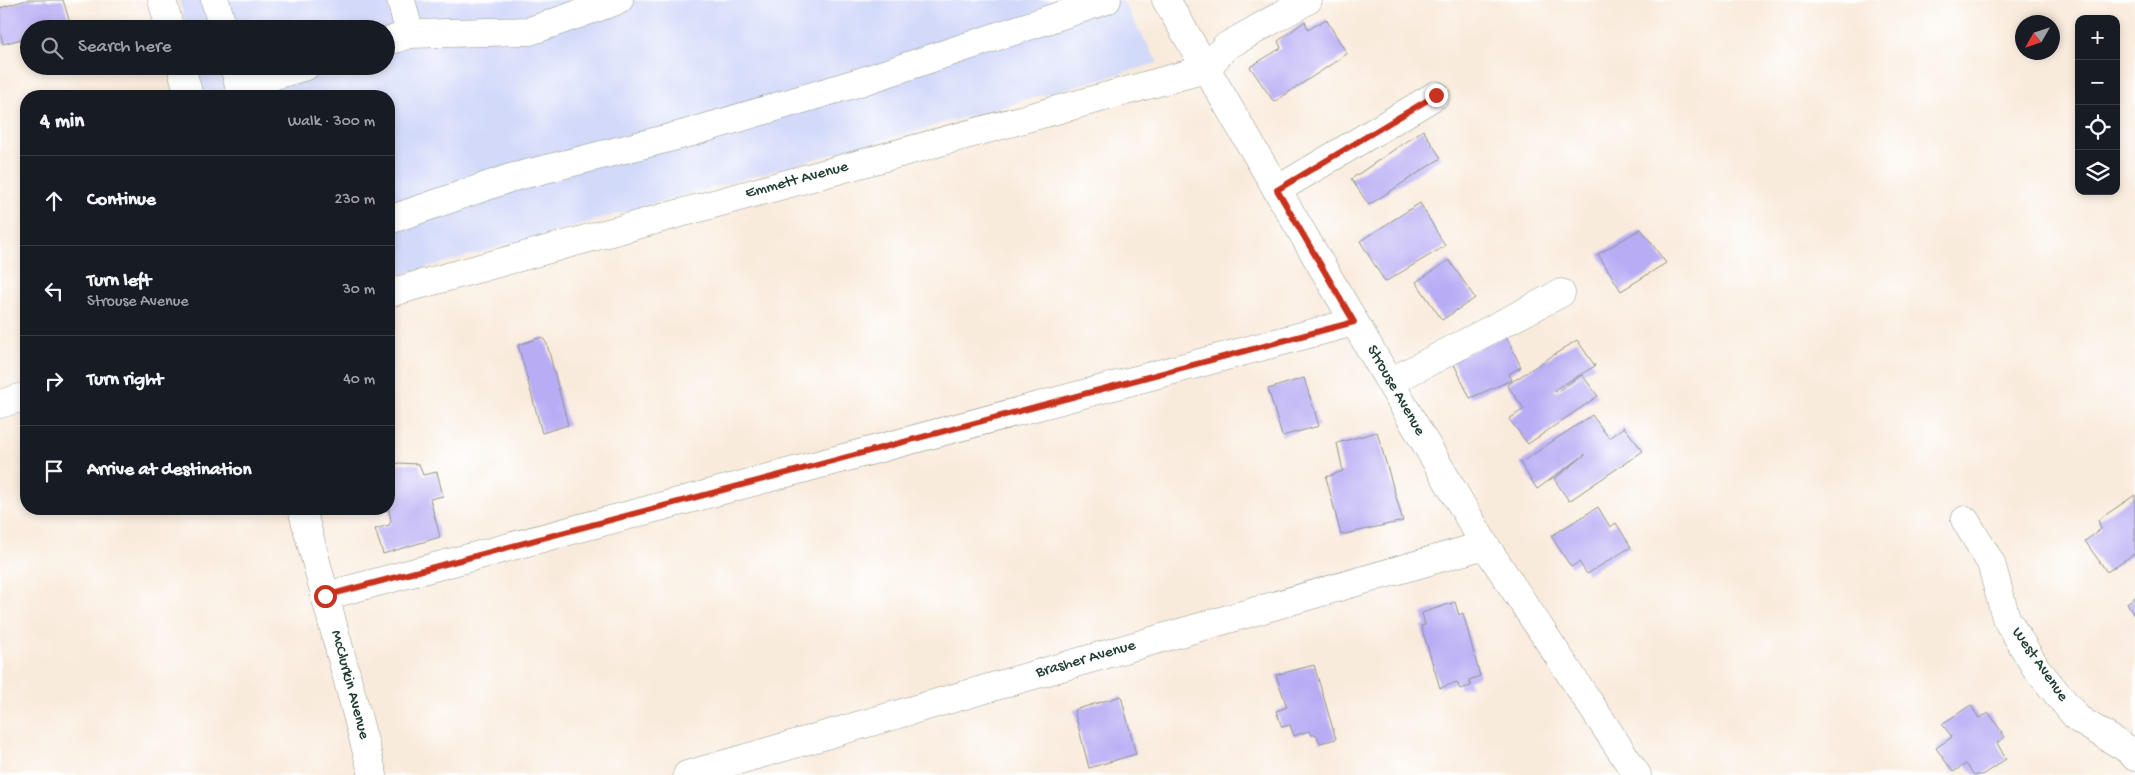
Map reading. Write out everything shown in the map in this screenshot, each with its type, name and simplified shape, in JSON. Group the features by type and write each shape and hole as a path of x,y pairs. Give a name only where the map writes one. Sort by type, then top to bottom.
{"street":[{"path":"162,0 168,20"},
{"path":"215,0 221,20"},
{"path":"401,0 398,38 530,31 619,0"},
{"path":"395,218 510,178 684,134 860,82 1107,0"},
{"name":"Strouse Avenue","path":"1166,0 1485,545 1637,775"},
{"path":"1206,69 1225,47 1308,0"},
{"name":"Emmett Avenue","path":"395,291 1206,69"},
{"path":"183,75 187,90"},
{"path":"236,75 239,86 276,75"},
{"path":"1277,190 1436,95"},
{"path":"1390,382 1561,293"},
{"path":"325,596 1354,322"},
{"name":"McClurkin Avenue","path":"304,515 373,775"},
{"name":"West Avenue","path":"1965,520 1991,563 2006,618 2036,668 2078,719 2129,750 2135,757"},
{"name":"Brasher Avenue","path":"687,775 1485,545"}],"shaded area":[{"path":"179,0 1122,0 1158,63 395,276 395,90 203,90 199,75 395,75 395,20 185,20"}],"building":[{"path":"26,0 63,0 69,20 20,20 20,39 3,44 0,32 0,8"},
{"path":"1326,19 1347,54 1274,102 1250,67 1281,48 1278,41 1305,21 1308,30"},
{"path":"1423,130 1441,158 1369,205 1351,179"},
{"path":"1420,203 1445,246 1385,282 1360,241"},
{"path":"1641,229 1666,263 1621,291 1598,254"},
{"path":"1449,260 1475,298 1442,320 1416,282"},
{"path":"1506,336 1521,367 1509,374 1512,380 1470,398 1452,360"},
{"path":"542,337 547,344 568,425 542,433 518,345"},
{"path":"1577,340 1595,366 1554,390 1556,392 1582,375 1598,396 1528,444 1509,419 1524,409 1507,385"},
{"path":"1304,378 1319,426 1282,436 1268,389"},
{"path":"1592,415 1609,438 1624,427 1643,451 1569,501 1554,479 1586,454 1537,489 1520,463"},
{"path":"1377,432 1403,521 1341,535 1326,477 1343,471 1337,443"},
{"path":"398,463 419,464 423,475 437,472 443,496 430,499 440,537 383,554 375,529 389,525 391,521 390,515 395,515 395,466"},
{"path":"2135,495 2135,553 2107,572 2085,541 2101,529 2098,520"},
{"path":"1598,507 1610,527 1616,523 1631,547 1587,574 1579,562 1571,567 1551,536"},
{"path":"2135,597 2135,616 2127,603"},
{"path":"1455,602 1459,615 1463,613 1480,676 1469,680 1471,686 1460,689 1457,682 1440,688 1421,626 1425,625 1422,613"},
{"path":"1314,665 1336,739 1320,743 1316,734 1312,735 1309,731 1294,736 1290,725 1282,727 1276,711 1287,707 1276,675"},
{"path":"1121,696 1136,754 1089,768 1074,710"},
{"path":"1971,705 1979,718 1989,713 2005,737 1997,743 2006,759 1982,775 1974,775 1966,764 1953,772 1936,748 1952,737 1942,724"}],"route":[{"path":"325,596 1354,322 1277,190 1436,95"}]}
